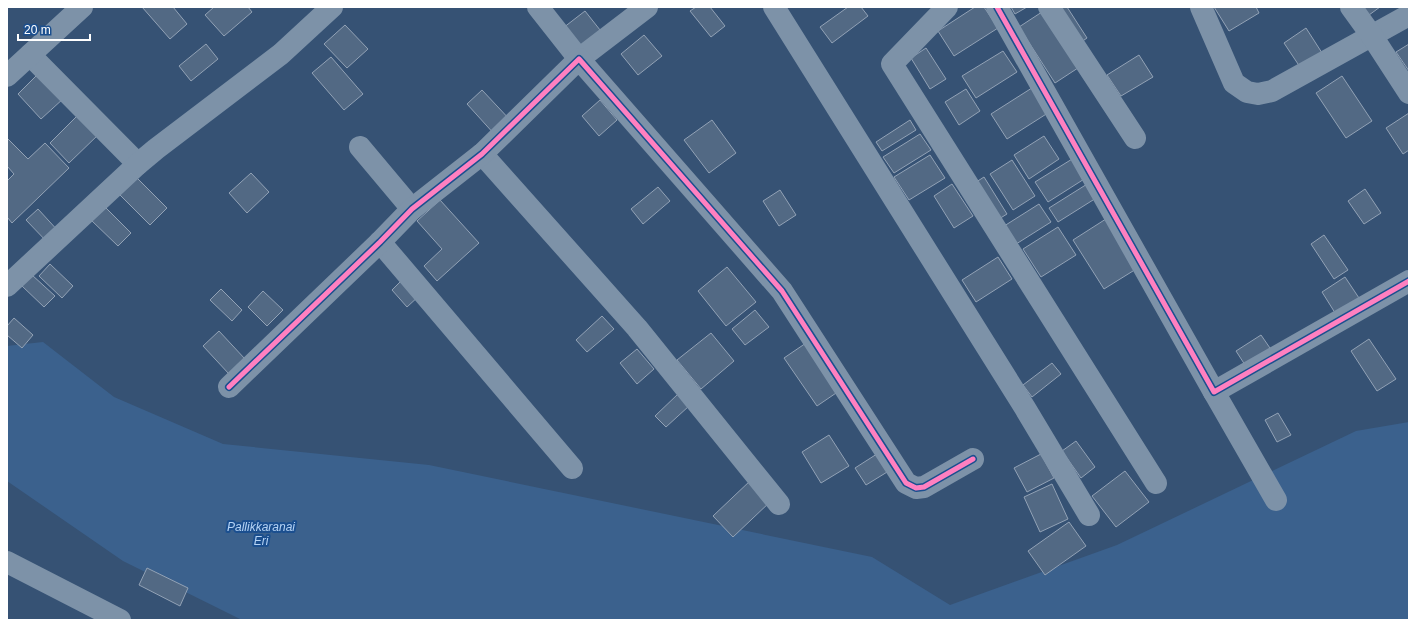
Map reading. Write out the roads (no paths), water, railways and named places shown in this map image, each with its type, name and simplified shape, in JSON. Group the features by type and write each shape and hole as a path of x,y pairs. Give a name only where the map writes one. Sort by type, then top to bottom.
{"street":[{"path":"82,7 15,65 138,164"},
{"path":"7,286 138,164 281,54 332,7"},
{"path":"538,7 579,59 782,291 906,484 916,488 924,487 973,459"},
{"path":"229,387 380,242 412,209 482,154 579,59 647,7"},
{"path":"774,7 1021,402 1089,515"},
{"path":"947,7 892,64 1156,483"},
{"path":"997,7 1276,500"},
{"path":"1049,7 1135,138"},
{"path":"1201,7 1234,83 1246,92 1258,94 1272,91 1409,15"},
{"path":"1351,7 1409,93"},
{"path":"360,147 412,209"},
{"path":"482,154 637,328 779,504"},
{"path":"380,242 572,468"},
{"path":"1214,392 1409,281"},
{"path":"7,562 120,620"}],"water":[{"name":"Pallikkaranai Eri","path":"43,342 114,397 223,444 429,465 872,557 950,605 1117,545 1356,431 1409,422 1409,620 242,620 123,561 7,481 7,346"}]}
